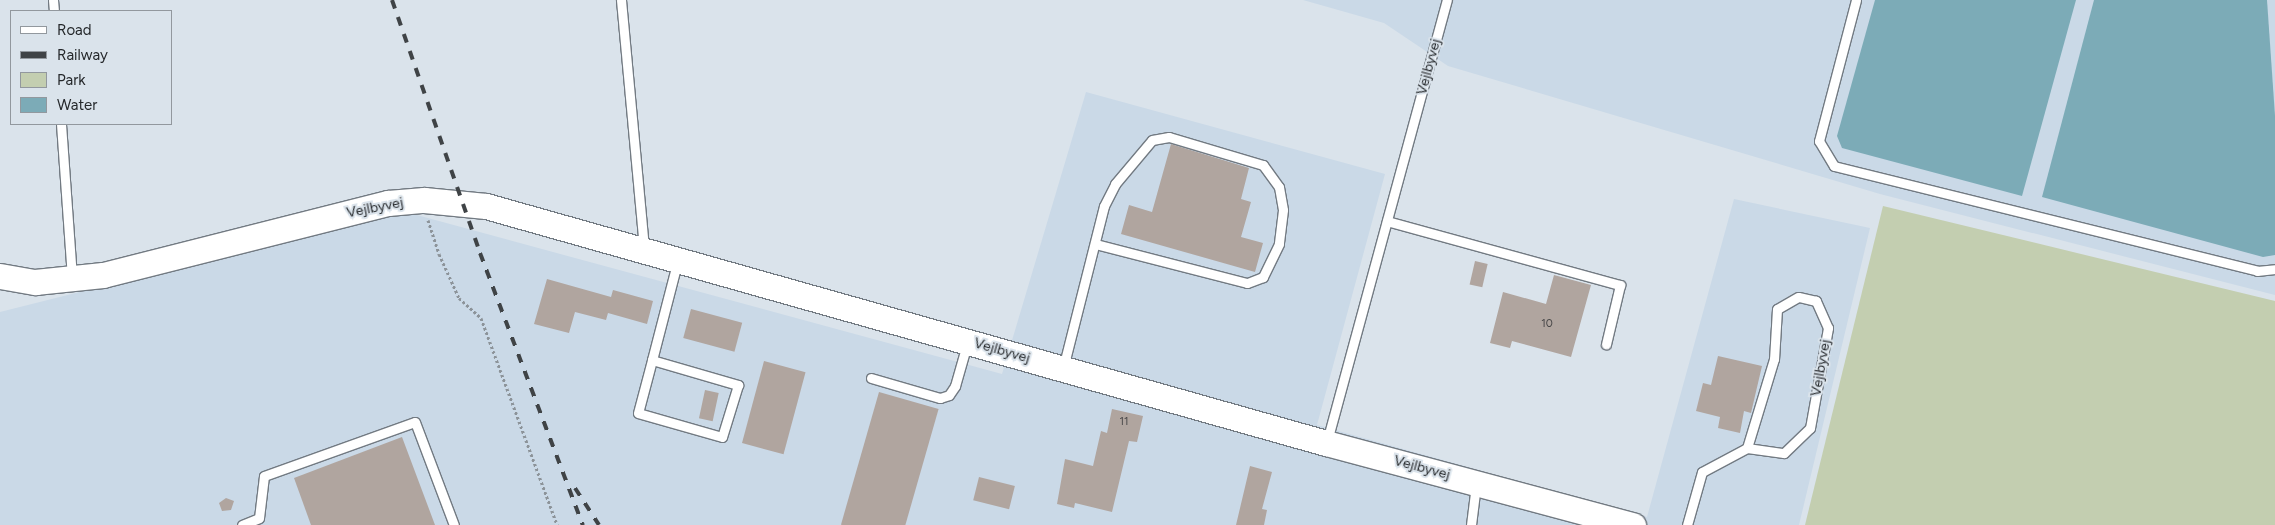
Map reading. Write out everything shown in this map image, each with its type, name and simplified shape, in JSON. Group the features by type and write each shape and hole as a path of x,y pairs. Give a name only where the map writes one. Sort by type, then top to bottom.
{"street":[{"name":"Vejlbyvej","path":"0,276 35,282 72,281 388,203 424,200 486,206 1326,443 1476,482 1579,514 1633,525"}],"lane":[{"path":"621,0 644,251"},
{"name":"Vejlbyvej","path":"1326,443 1448,0"},
{"path":"1856,0 1819,141 1834,166 2257,272 2275,269"},
{"path":"62,125 72,281"},
{"path":"1062,368 1094,244 1104,206 1115,184 1152,140 1169,137 1263,165 1279,187 1284,210 1279,244 1263,277 1247,283 1094,244"},
{"path":"1387,221 1620,285 1606,344"},
{"path":"652,360 738,385 722,437 638,413 678,260"},
{"name":"Vejlbyvej","path":"1798,297 1816,301 1828,328 1810,428 1784,453 1747,448 1774,359 1777,309 1798,297"},
{"path":"871,378 940,398 949,395 955,386 967,341"},
{"path":"242,525 259,518 264,476 415,422 454,525"},
{"path":"1687,525 1702,472 1747,448"},
{"path":"1471,525 1471,503 1476,482"}],"path":[{"path":"424,200 439,254 459,298 481,318 557,525"}],"shaded area":[{"path":"1303,0 2275,0 2275,295 1880,194 1448,66 1384,23"},
{"path":"1086,92 1385,174 1317,425 1647,517 1734,199 1870,228 1799,525 0,525 0,312 402,211 1002,374"}],"green space":[{"path":"1883,206 2275,301 2275,525 1805,525"}],"water":[{"path":"1875,0 2076,0 2022,196 1842,148 1837,136"},
{"path":"2094,0 2267,0 2275,116 2275,255 2263,257 2042,197"}],"building":[{"path":"1171,144 1249,168 1241,199 1251,202 1241,237 1263,243 1255,272 1121,234 1129,205 1152,212"},
{"path":"1475,261 1488,264 1482,287 1470,284"},
{"path":"1554,275 1591,285 1571,357 1512,341 1510,348 1490,343 1503,292 1546,304"},
{"path":"547,279 611,297 613,290 653,301 647,324 608,313 606,320 575,312 569,333 534,324"},
{"path":"691,309 742,323 734,352 683,338"},
{"path":"1718,356 1762,366 1751,413 1744,411 1740,433 1718,428 1720,417 1696,411 1703,383 1711,385"},
{"path":"764,361 806,372 784,454 742,443"},
{"path":"705,390 719,393 713,421 699,418"},
{"path":"879,392 939,409 905,525 841,525"},
{"path":"1112,409 1143,416 1137,442 1129,441 1112,512 1075,503 1074,508 1057,504 1065,459 1093,466 1101,431 1107,433"},
{"path":"402,437 435,525 311,525 294,478"},
{"path":"1250,466 1272,472 1262,509 1267,510 1264,525 1236,525"},
{"path":"979,477 1015,486 1009,509 973,500"},
{"path":"226,498 234,501 231,510 222,511 219,503"}],"railway":[{"path":"392,0 480,253 583,525"},
{"path":"575,488 599,525"}]}
